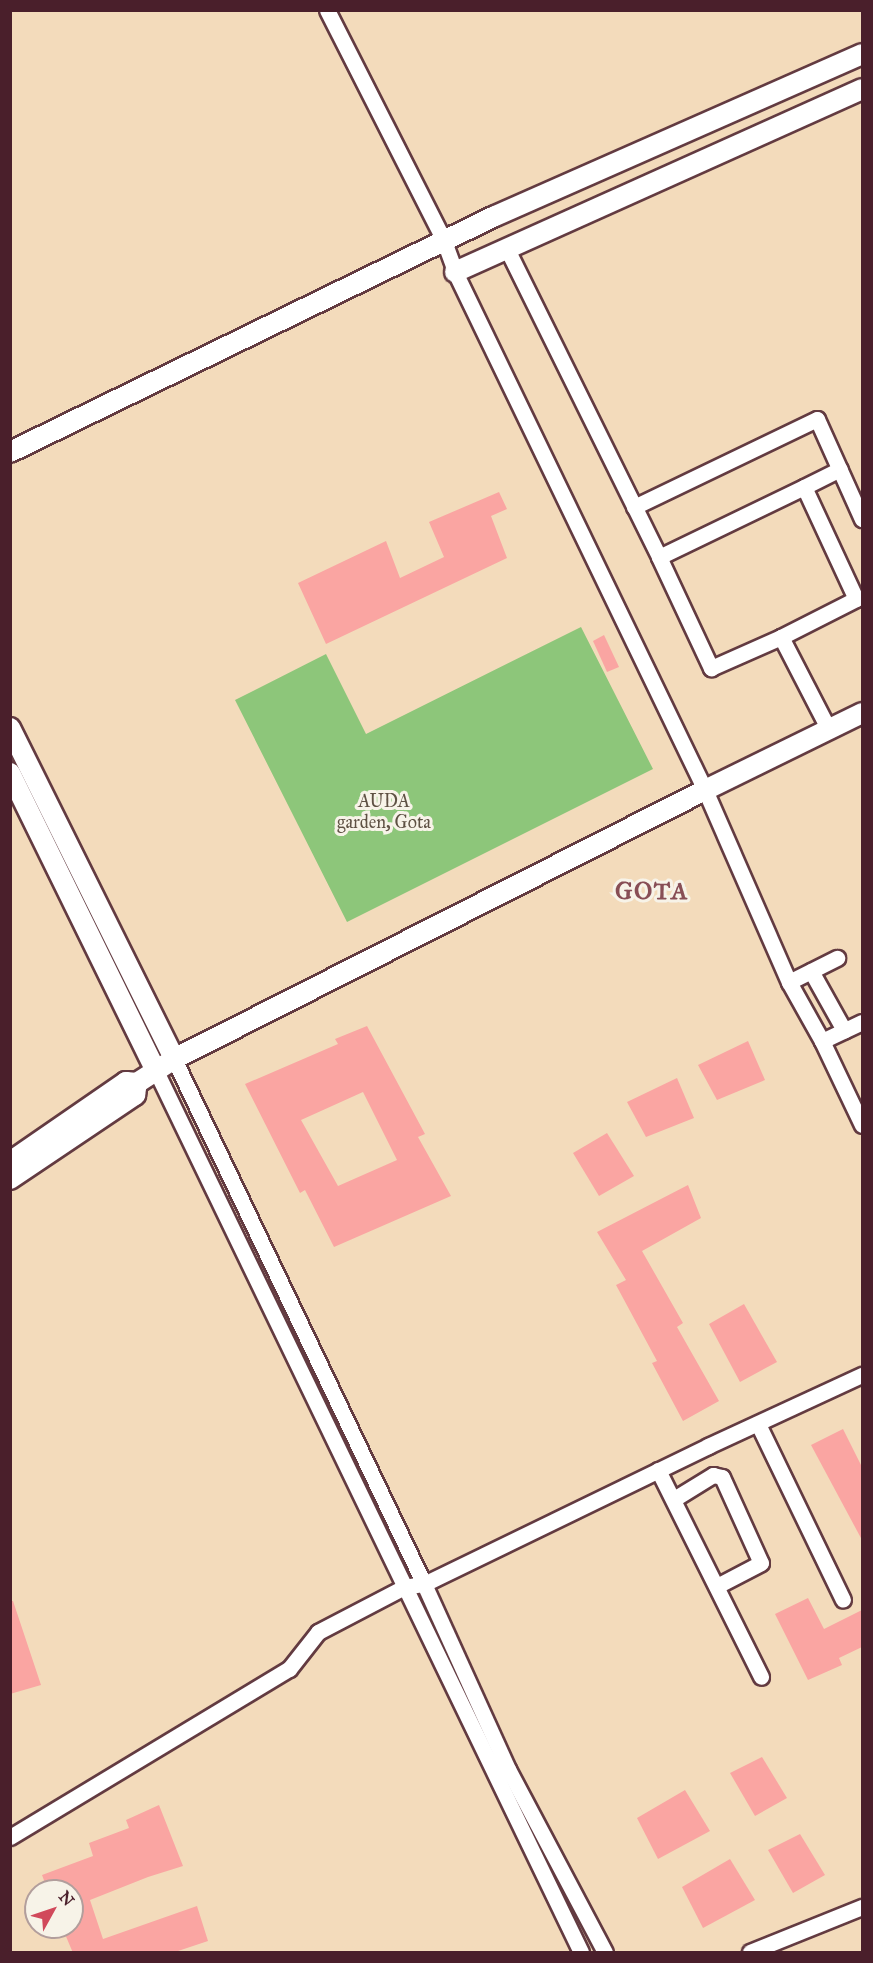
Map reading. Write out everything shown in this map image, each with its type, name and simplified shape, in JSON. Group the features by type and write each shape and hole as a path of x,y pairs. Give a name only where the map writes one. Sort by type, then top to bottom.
{"street":[{"path":"327,10 444,241 455,272 705,790 789,982 822,1041 862,1125"},
{"path":"10,452 495,216 862,54"},
{"path":"455,272 862,89"},
{"path":"507,249 659,557 711,668 781,637 859,598 804,487"},
{"path":"634,507 817,419 862,519"},
{"path":"659,557 840,469"},
{"path":"781,637 829,730"},
{"path":"10,1162 126,1082 137,1083 174,1059 862,713"},
{"path":"10,728 174,1059 424,1584 508,1769 605,1953"},
{"path":"10,773 581,1953"},
{"path":"789,982 837,958"},
{"path":"811,971 844,1030"},
{"path":"822,1041 862,1022"},
{"path":"10,1179 135,1095 137,1083"},
{"path":"10,1837 289,1669 318,1632 404,1587 424,1584 658,1470 862,1375"},
{"path":"758,1424 843,1600"},
{"path":"658,1470 761,1677"},
{"path":"674,1499 713,1475 722,1477 761,1563 717,1586"},
{"path":"750,1953 862,1907"}],"green space":[{"name":"AUDA garden, Gota","path":"581,627 653,769 347,922 235,700 326,654 366,734"}],"building":[{"path":"499,492 507,509 491,516 507,558 326,644 298,583 386,541 400,578 444,557 429,522"},
{"path":"604,635 619,667 607,672 593,641"},
{"path":"367,1026 425,1134 418,1137 451,1196 334,1247 305,1190 300,1193 245,1084 338,1044 335,1039","holes":["363,1092 397,1160 338,1186 301,1120"]},
{"path":"748,1041 765,1080 717,1100 698,1065"},
{"path":"677,1078 694,1118 646,1137 627,1102"},
{"path":"607,1133 634,1176 599,1196 573,1153"},
{"path":"688,1185 701,1218 642,1251 683,1323 677,1327 719,1401 683,1421 652,1363 657,1361 616,1285 626,1280 597,1232"},
{"path":"744,1304 777,1362 740,1382 709,1324"},
{"path":"843,1429 862,1467 862,1540 811,1445"},
{"path":"808,1598 824,1629 862,1610 862,1647 839,1658 842,1665 808,1680 775,1614"},
{"path":"10,1601 13,1601 41,1685 10,1694"},
{"path":"762,1757 787,1798 755,1816 730,1773"},
{"path":"685,1790 710,1831 658,1859 637,1818"},
{"path":"159,1805 183,1866 90,1900 103,1939 197,1906 208,1941 172,1953 73,1953 67,1939 84,1939 84,1879 44,1879 42,1875 93,1856 89,1843 129,1828 126,1820"},
{"path":"800,1834 825,1875 793,1893 768,1850"},
{"path":"730,1859 755,1900 703,1928 682,1887"}],"district":[{"name":"GOTA","path":"652,892"}]}
